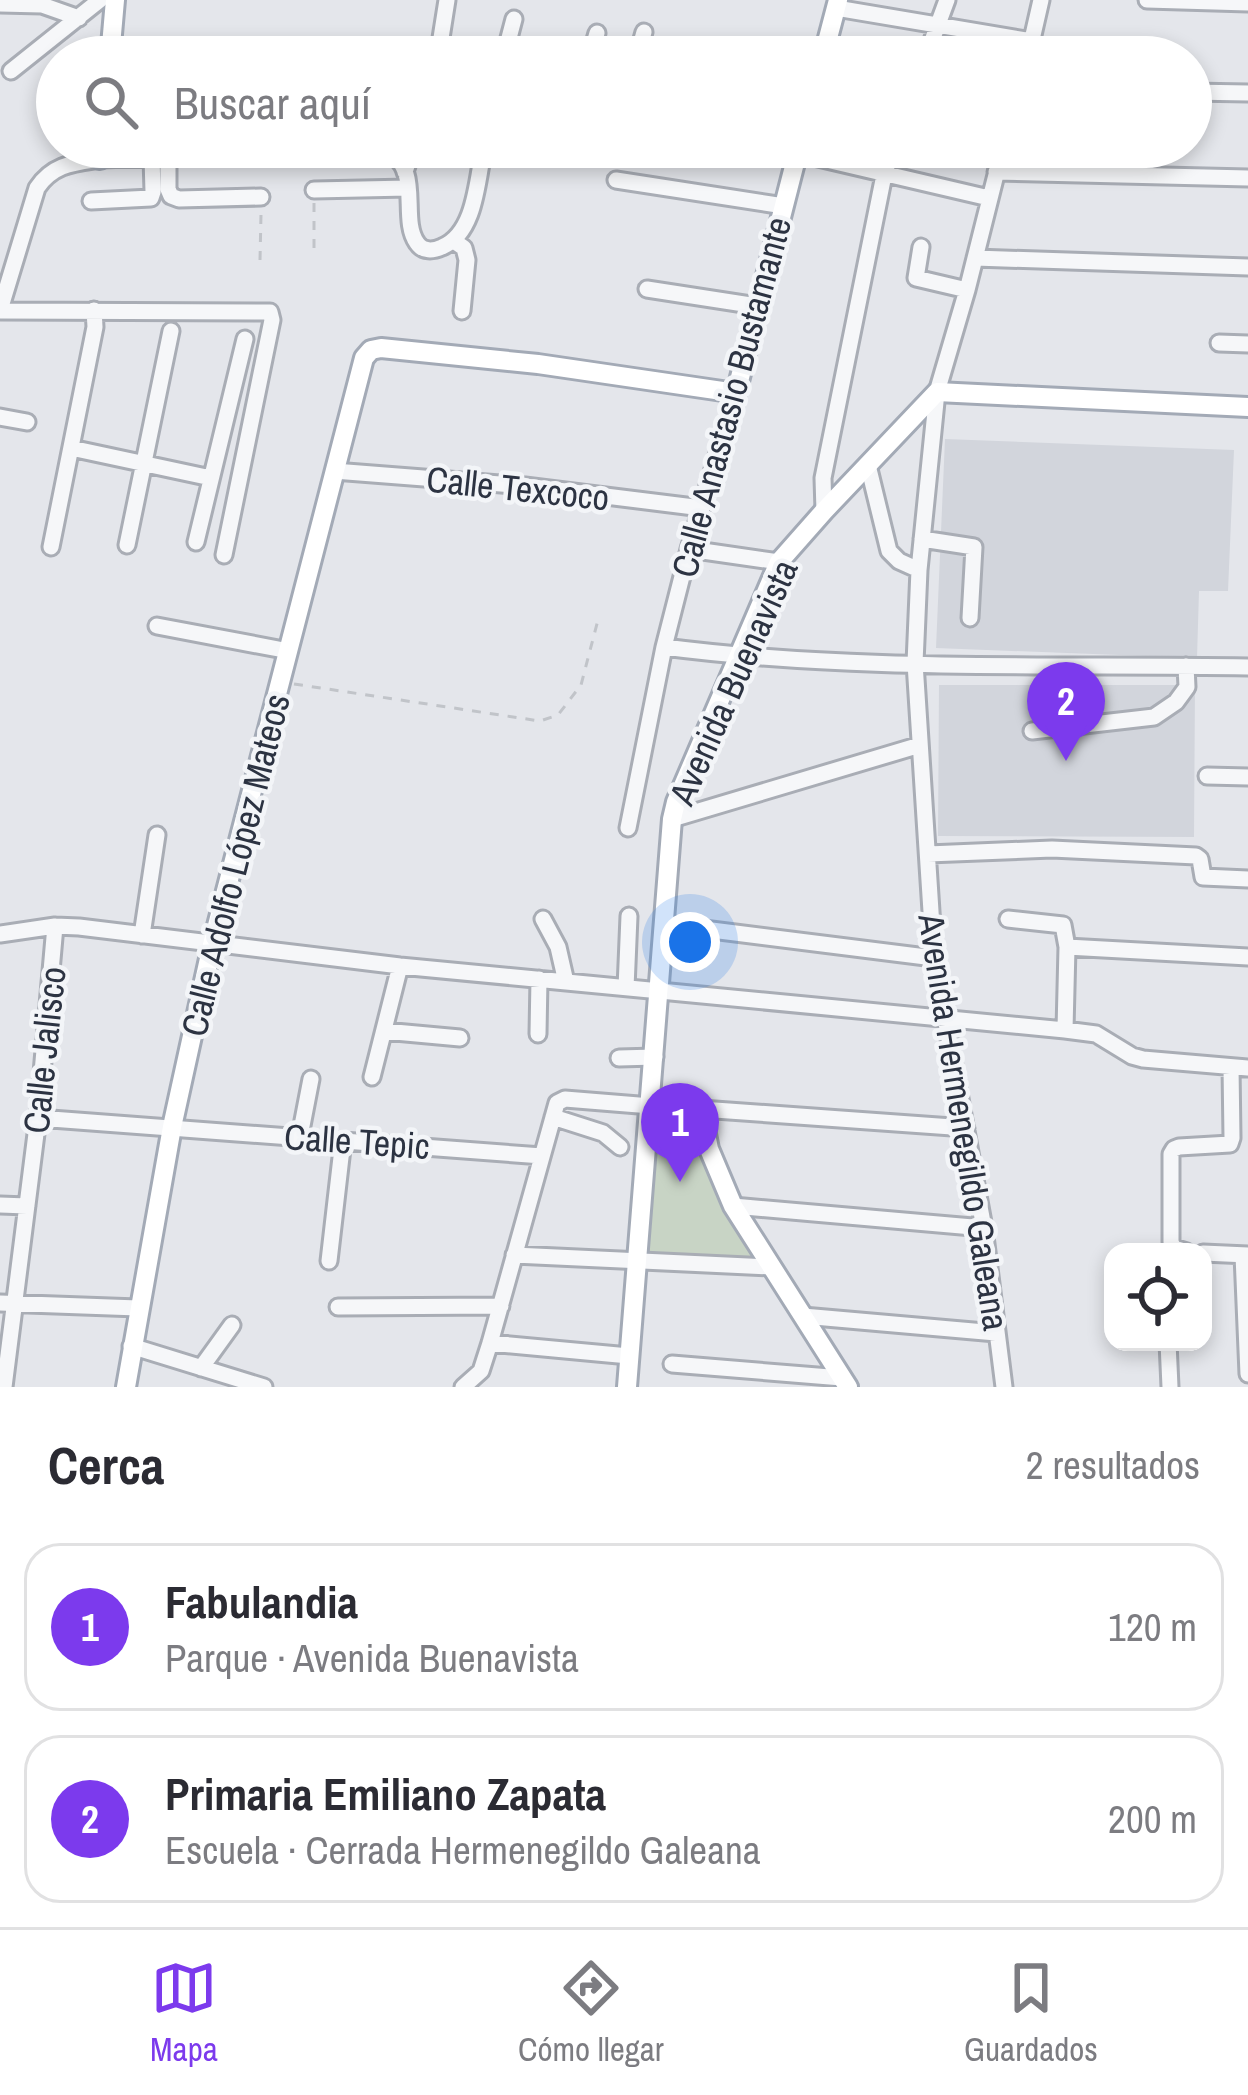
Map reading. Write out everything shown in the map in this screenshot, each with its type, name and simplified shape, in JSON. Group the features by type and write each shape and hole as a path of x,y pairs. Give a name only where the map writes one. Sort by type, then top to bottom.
{"main road":[{"path":"112,36 115,0"},
{"path":"829,36 837,4"},
{"name":"Calle Anastasio Bustamante","path":"736,393 794,168"},
{"name":"Calle Adolfo López Mateos","path":"126,1387 172,1126 212,945 364,358 381,348 538,364 736,393"},
{"path":"937,392 1248,407"},
{"name":"Avenida Buenavista","path":"627,1387 676,802 779,562 937,392"},
{"path":"651,1106 701,1109 709,1149 733,1206 845,1382"}],"street":[{"path":"56,36 100,0"},
{"path":"441,36 447,0"},
{"path":"934,36 947,0"},
{"path":"1033,36 1041,0"},
{"path":"1147,0 1248,3"},
{"path":"0,4 40,3 80,18"},
{"path":"837,4 980,36"},
{"path":"510,36 514,19"},
{"path":"643,36 644,32"},
{"path":"10,70 36,51"},
{"path":"1212,92 1248,93"},
{"path":"59,168 44,177 32,200 0,310 265,310 272,315 224,555"},
{"path":"92,202 151,198 158,168"},
{"path":"163,168 171,196 179,199 261,197"},
{"path":"402,168 407,180"},
{"path":"409,168 413,236 428,251 454,241 468,215 479,168"},
{"path":"860,168 989,198"},
{"path":"824,511 824,478 886,168"},
{"name":"Avenida Hermenegildo Galeana","path":"997,168 937,392 915,663 934,958 984,1228 1004,1387"},
{"path":"996,172 1248,178"},
{"path":"314,190 407,180"},
{"path":"616,180 784,206"},
{"path":"454,241 464,248 466,260 462,311"},
{"path":"921,247 918,280 967,290"},
{"path":"975,258 1248,267"},
{"path":"647,290 757,306"},
{"path":"51,548 95,327 94,310"},
{"path":"127,545 171,332"},
{"path":"196,542 245,339"},
{"path":"1219,343 1248,344"},
{"name":"Calle Anastasio Bustamante","path":"628,828 688,549 736,393"},
{"path":"0,417 27,422"},
{"path":"71,448 211,478"},
{"path":"868,465 889,551 919,570"},
{"name":"Calle Texcoco","path":"334,471 525,486 702,508"},
{"path":"922,538 974,547 970,618"},
{"path":"688,549 779,562"},
{"path":"157,626 289,651"},
{"path":"664,647 739,657 1248,667"},
{"path":"1032,731 1154,717 1176,702 1187,687 1186,666"},
{"path":"672,819 920,745"},
{"path":"1208,776 1248,777"},
{"path":"142,935 157,835"},
{"path":"928,854 1052,849 1196,856 1203,877 1248,879"},
{"path":"626,988 629,916"},
{"path":"543,919 558,947 566,982"},
{"path":"1008,919 1064,925 1065,1030"},
{"path":"664,924 934,958"},
{"name":"Calle Jalisco","path":"4,1387 7,1304 27,1205 56,926"},
{"path":"0,934 79,926 400,966 1065,1030 1096,1034 1132,1057 1240,1068 1230,1144 1179,1147 1171,1154 1172,1243"},
{"path":"1066,947 1248,957"},
{"path":"372,1077 400,966"},
{"path":"538,1034 539,979"},
{"path":"384,1031 460,1038"},
{"path":"620,1058 655,1057"},
{"path":"300,1136 311,1078"},
{"path":"463,1387 481,1371 560,1100 651,1106"},
{"path":"701,1109 966,1128"},
{"path":"553,1117 603,1132 620,1148"},
{"name":"Calle Tepic","path":"38,1118 542,1156"},
{"path":"329,1261 343,1140"},
{"path":"0,1205 27,1205"},
{"path":"733,1206 984,1228"},
{"path":"1212,1253 1245,1255 1248,1374"},
{"path":"514,1255 771,1268"},
{"path":"7,1304 138,1308"},
{"path":"338,1307 501,1306"},
{"path":"803,1316 996,1333"},
{"path":"201,1368 232,1325"},
{"path":"490,1343 629,1356"},
{"path":"131,1346 264,1387"},
{"path":"1168,1351 1170,1387"},
{"path":"672,1364 845,1382"}],"path":[{"path":"314,190 314,256"},
{"path":"260,260 261,197"},
{"path":"281,682 540,721 558,715 580,685 598,616"}],"shaded area":[{"path":"945,439 1234,450 1228,591 1199,591 1197,658 936,648"},
{"path":"939,685 1195,685 1194,837 938,836"}],"green space":[{"path":"654,1111 687,1113 719,1199 757,1261 643,1253"}],"place":[{"name":"Primaria Emiliano Zapata","path":"1066,761"},
{"name":"Fabulandia","path":"680,1182"}]}
